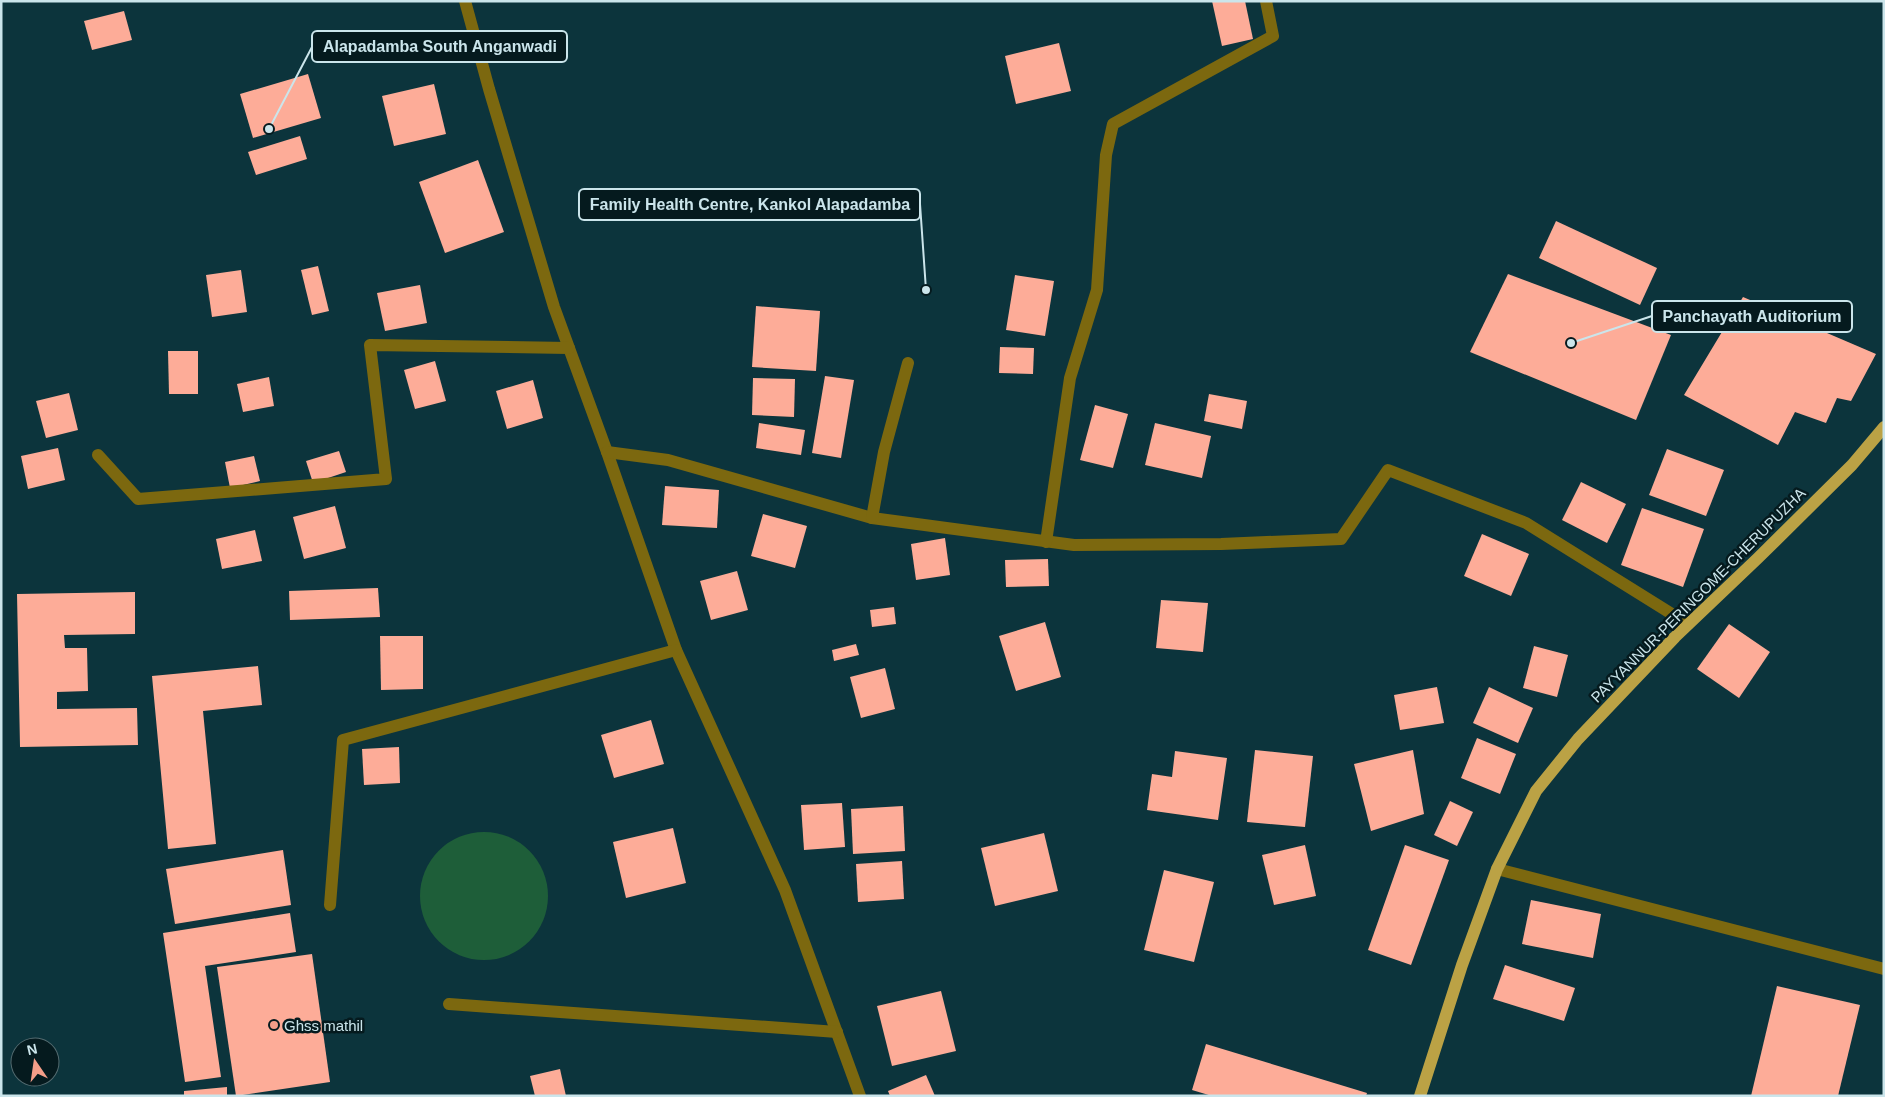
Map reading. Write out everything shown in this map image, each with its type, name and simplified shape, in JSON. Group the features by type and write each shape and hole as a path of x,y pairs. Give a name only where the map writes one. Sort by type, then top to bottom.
{"main road":[{"name":"PAYYANNUR-PERINGOME-CHERUPUZHA","path":"1420,1096 1462,965 1497,869 1536,791 1578,739 1688,624 1852,465 1884,427"}],"street":[{"path":"465,1 489,89 554,307 676,650 785,890 860,1096"},
{"path":"1046,542 1070,378 1097,290 1106,155 1113,124 1273,36 1266,1"},
{"path":"98,455 138,499 386,479 370,346 569,348"},
{"path":"872,518 884,452 908,363"},
{"path":"607,452 668,460 872,518 1046,542 1084,545 1221,544 1341,539 1388,470 1526,523 1688,624"},
{"path":"330,905 343,740 676,650"},
{"path":"1497,869 1884,969"},
{"path":"449,1004 837,1032"}],"green space":[{"path":"484,832 497,833 509,837 529,851 543,871 547,883 547,909 543,921 529,941 509,955 497,959 484,960 471,959 459,955 439,941 425,921 421,909 420,896 421,883 425,871 439,851 459,837 471,833"}],"building":[{"path":"1212,1 1245,1 1253,39 1222,46"},
{"path":"124,11 132,40 92,50 84,21"},
{"path":"1059,43 1071,91 1016,104 1005,56"},
{"path":"308,74 321,118 253,138 240,94"},
{"path":"434,84 446,134 394,146 382,96"},
{"path":"300,136 307,159 256,175 248,152"},
{"path":"478,160 504,232 445,253 419,182"},
{"path":"1556,221 1657,268 1640,305 1539,258"},
{"path":"318,266 329,311 312,315 301,270"},
{"path":"241,270 247,312 212,317 206,275"},
{"path":"1508,274 1671,335 1636,420 1470,352"},
{"path":"1015,275 1054,281 1045,336 1006,330"},
{"path":"420,285 427,323 385,331 377,293"},
{"path":"1743,297 1876,354 1851,401 1837,398 1826,423 1795,412 1778,445 1684,395"},
{"path":"756,306 820,311 816,371 752,367"},
{"path":"1000,347 1034,348 1033,374 999,373"},
{"path":"168,351 198,351 198,394 169,394"},
{"path":"435,361 446,401 415,409 404,370"},
{"path":"825,376 854,380 841,458 812,453"},
{"path":"269,377 274,406 243,412 237,384"},
{"path":"753,378 795,379 794,417 752,415"},
{"path":"533,380 543,418 507,429 496,391"},
{"path":"69,393 78,430 46,438 36,401"},
{"path":"1209,394 1247,401 1242,429 1204,421"},
{"path":"1095,405 1128,414 1113,468 1080,460"},
{"path":"759,423 805,430 801,455 756,448"},
{"path":"1155,423 1211,436 1202,478 1145,465"},
{"path":"58,448 65,480 28,489 21,456"},
{"path":"1667,449 1724,470 1706,516 1649,495"},
{"path":"339,451 346,472 313,483 306,461"},
{"path":"254,456 260,481 230,488 225,462"},
{"path":"1581,482 1626,504 1607,543 1562,520"},
{"path":"665,486 719,490 717,528 662,525"},
{"path":"335,506 346,548 304,559 293,517"},
{"path":"1642,508 1704,529 1683,587 1621,565"},
{"path":"763,514 807,526 795,568 751,556"},
{"path":"255,530 262,561 222,569 216,539"},
{"path":"1482,534 1529,554 1511,596 1464,576"},
{"path":"945,538 950,575 916,580 911,544"},
{"path":"1048,559 1049,586 1006,587 1005,560"},
{"path":"737,571 748,610 711,620 700,581"},
{"path":"378,588 380,617 290,620 289,591"},
{"path":"135,592 135,634 64,635 65,648 87,648 88,691 57,692 57,709 137,708 138,745 20,747 17,594"},
{"path":"1161,600 1208,603 1203,652 1156,648"},
{"path":"894,607 896,624 872,627 870,610"},
{"path":"1045,622 1061,677 1016,691 999,636"},
{"path":"1729,624 1770,652 1739,698 1697,669"},
{"path":"380,636 423,636 423,689 381,690"},
{"path":"856,644 859,655 834,661 832,650"},
{"path":"1534,646 1568,655 1557,697 1523,688"},
{"path":"258,666 262,705 203,711 216,844 168,849 152,676"},
{"path":"885,668 895,709 861,718 850,677"},
{"path":"1437,687 1444,723 1400,730 1394,695"},
{"path":"1489,687 1533,708 1518,743 1473,723"},
{"path":"651,720 664,764 614,778 601,735"},
{"path":"1477,738 1516,754 1500,794 1461,778"},
{"path":"399,747 400,783 364,785 362,749"},
{"path":"1255,750 1313,756 1305,827 1247,822"},
{"path":"1413,750 1424,814 1371,831 1354,764"},
{"path":"1175,751 1227,758 1218,820 1147,810 1152,774 1172,777"},
{"path":"1450,801 1473,812 1457,846 1434,835"},
{"path":"842,803 845,847 804,850 801,805"},
{"path":"903,806 905,851 853,854 851,809"},
{"path":"673,828 686,883 626,898 613,842"},
{"path":"1044,833 1058,891 995,906 981,848"},
{"path":"1305,845 1316,896 1274,905 1262,855"},
{"path":"1405,845 1449,860 1411,965 1368,950"},
{"path":"283,850 291,905 175,924 166,869"},
{"path":"902,861 904,899 858,902 856,864"},
{"path":"1164,870 1214,882 1194,962 1144,950"},
{"path":"1531,900 1601,914 1593,958 1522,944"},
{"path":"290,913 296,952 205,966 221,1077 185,1082 163,933"},
{"name":"Ghss mathil","path":"312,954 330,1082 236,1096 217,967"},
{"path":"1505,965 1575,988 1564,1021 1493,999"},
{"path":"1777,986 1860,1005 1838,1096 1751,1096"},
{"path":"941,991 956,1051 892,1066 877,1006"},
{"path":"1206,1044 1367,1093 1366,1096 1212,1096 1192,1090"},
{"path":"560,1069 566,1096 535,1096 530,1076"},
{"path":"926,1075 935,1096 890,1096 888,1091"},
{"path":"227,1087 227,1096 184,1096 184,1091"}],"place":[{"name":"Alapadamba South Anganwadi","path":"269,129"},
{"name":"Family Health Centre, Kankol Alapadamba","path":"926,290"},
{"name":"Panchayath Auditorium","path":"1571,343"},
{"name":"Ghss mathil","path":"274,1025"}]}
